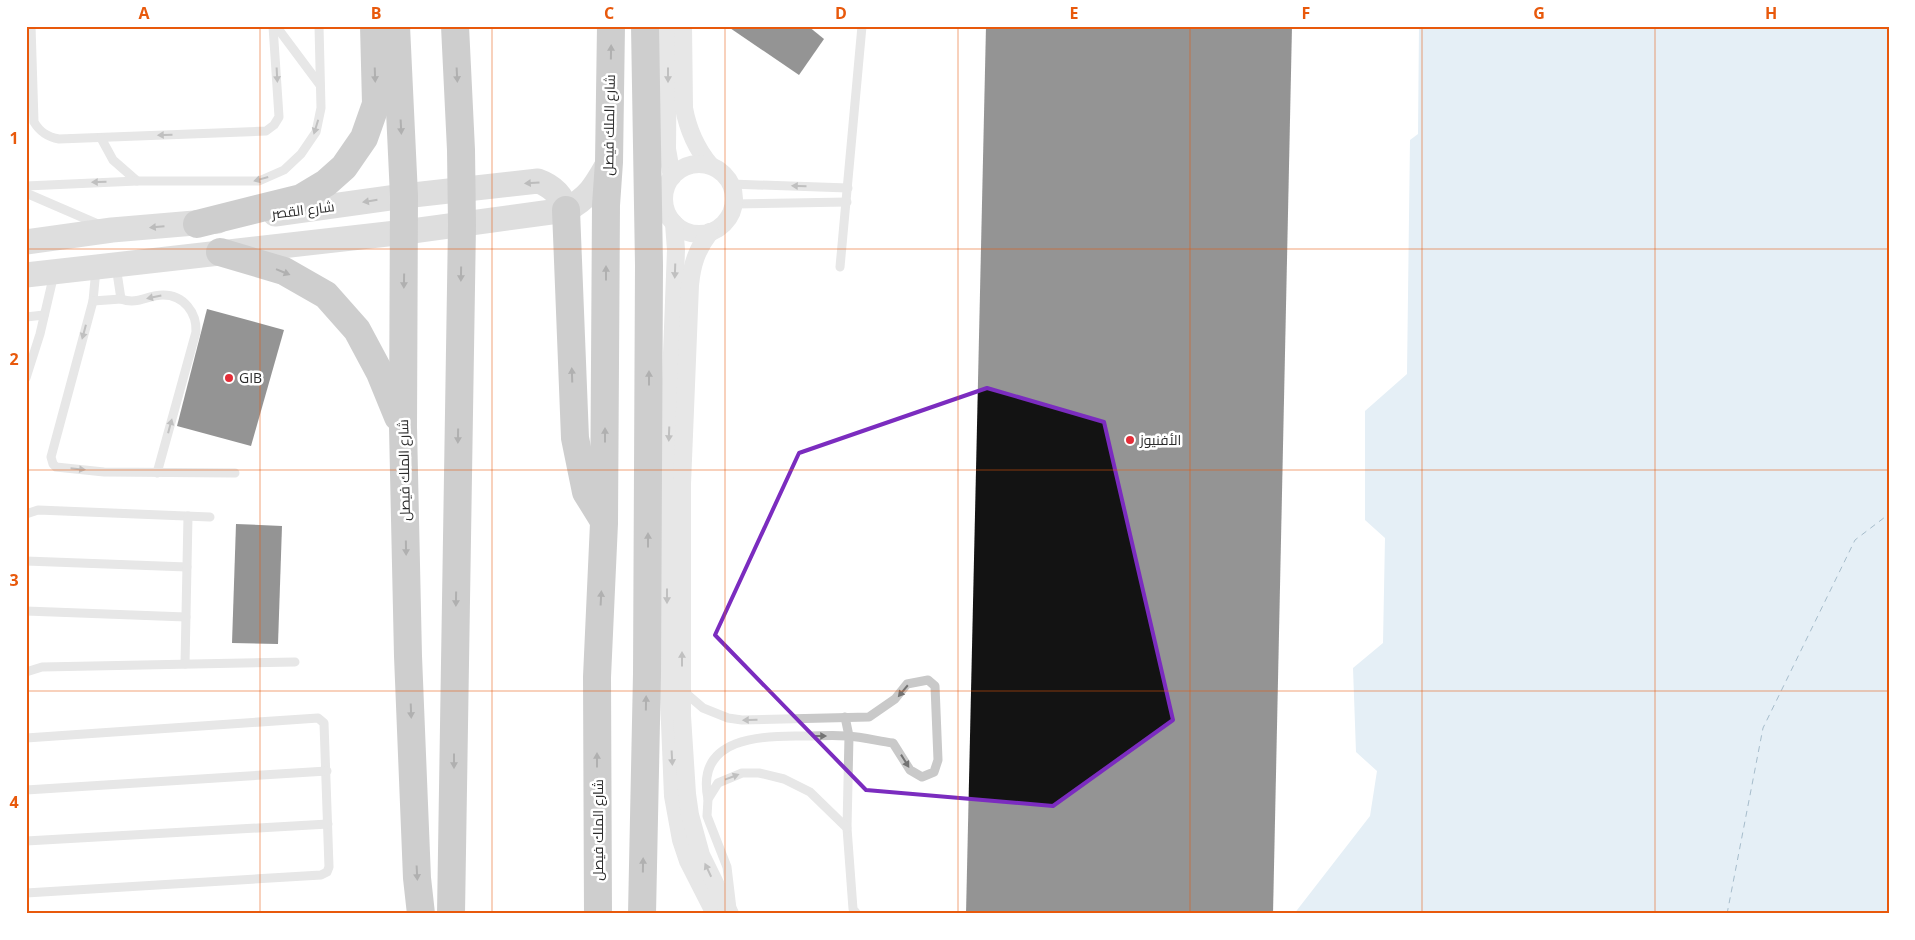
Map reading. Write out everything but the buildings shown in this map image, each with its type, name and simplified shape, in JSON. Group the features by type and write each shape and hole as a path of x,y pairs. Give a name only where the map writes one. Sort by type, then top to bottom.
{"highway":[{"path":"197,224 301,198 326,183 344,167 364,138 376,104 374,26"},
{"name":"شارع الملك فيصل","path":"396,26 405,232 402,427 408,656 417,878 421,914"},
{"path":"451,914 462,225 455,26"},
{"name":"شارع الملك فيصل","path":"598,914 597,677 604,523 606,205 609,162 611,26"},
{"path":"642,914 647,664 649,265 645,26"},
{"path":"566,210 574,438 586,492 604,523"},
{"path":"220,252 284,271 326,295 358,330 380,373 402,427"}],"main road":[{"path":"26,275 405,232 566,210 581,202 597,183 609,162"},
{"name":"شارع القصر","path":"26,242 112,230 197,224 404,196 538,182 546,184 559,195 566,210"}],"street":[{"path":"668,26 667,149 672,178"},
{"path":"683,26 684,108 686,120 695,144 710,165"},
{"path":"710,232 690,232 681,229 668,215 665,196 672,178 679,170 689,165 710,165 719,170 732,184 734,204 726,222 710,232 694,261 690,285 682,484 682,690 686,794 701,855 731,914"},
{"path":"674,222 676,250 667,484 668,674 673,796 681,840 688,861 715,914"}],"lane":[{"path":"31,26 34,122 45,135 59,139 266,131 274,126 279,117 275,26"},
{"path":"275,26 320,85"},
{"path":"26,186 137,181 258,181 284,170 301,154 316,132 321,108 319,26"},
{"path":"840,267 862,26"},
{"path":"101,138 113,160 137,181"},
{"path":"732,184 848,188"},
{"path":"26,193 112,230"},
{"path":"734,204 847,202"},
{"path":"106,266 121,299"},
{"path":"106,266 93,300 51,457 53,464 56,467 104,472 236,473"},
{"path":"26,378 55,272"},
{"path":"93,300 121,299 131,303 164,295 184,303 190,309 196,324 196,332 157,473"},
{"path":"26,317 44,315"},
{"path":"26,514 38,510 210,517"},
{"path":"185,664 188,516"},
{"path":"26,561 187,567"},
{"path":"26,611 186,616"},
{"path":"26,664 42,667 295,662"},
{"path":"26,672 42,667"},
{"path":"682,690 703,708 728,718 742,720 869,717 895,699 907,684 928,680 935,686 938,760 934,772 922,777 910,770 893,743 849,736 768,735 742,741 718,754 711,763 706,775 707,816 727,867 732,895 731,914"},
{"path":"845,717 849,736 847,828 853,909 857,914"},
{"path":"26,738 318,718 324,723 329,867 327,872 321,875 26,893"},
{"path":"26,790 327,771"},
{"path":"708,799 713,790 725,779 742,773 759,772 772,775 810,792 847,828"},
{"path":"26,841 328,824"}],"highlighted area":[{"path":"987,388 1104,422 1173,720 1053,806 866,790 715,635 799,453"}],"water":[{"path":"1419,26 1889,26 1889,914 1294,914 1370,816 1377,771 1356,752 1353,668 1383,643 1385,538 1365,520 1365,411 1407,374 1410,140 1418,134"}],"ferry route":[{"path":"1727,914 1763,728 1855,540 1889,514"}],"place":[{"name":"GIB","path":"229,378"},
{"name":"الأفنيوز","path":"1130,440"}]}
